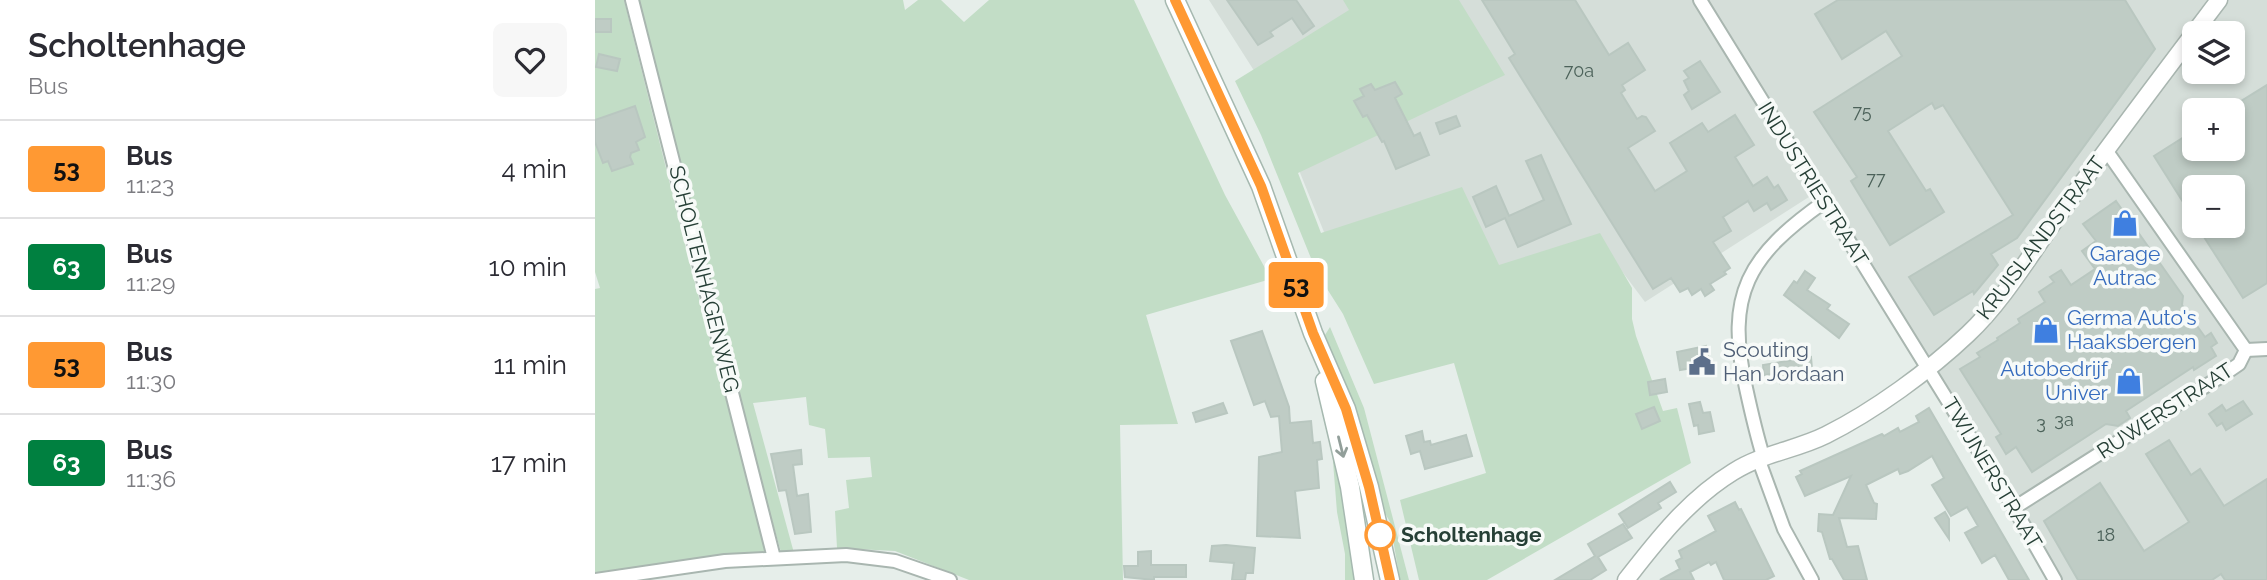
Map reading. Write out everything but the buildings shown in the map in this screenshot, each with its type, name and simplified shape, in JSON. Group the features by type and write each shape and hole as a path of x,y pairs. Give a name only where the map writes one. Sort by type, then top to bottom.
{"main road":[{"path":"1175,0 1261,186 1313,333 1346,409 1369,487 1390,580"},
{"path":"1313,333 1350,487 1364,580"}],"street":[{"name":"SCHOLTENHAGENWEG","path":"632,0 774,558"},
{"name":"INDUSTRIESTRAAT","path":"1699,0 1928,367"},
{"name":"KRUISLANDSTRAAT","path":"1626,580 1683,512 1733,472 1760,457 1824,436 1854,420 1928,367 1969,333 2012,282 2218,0"},
{"name":"RUWERSTRAAT","path":"2014,508 2223,375 2239,364 2246,350 2106,150"},
{"path":"1812,580 1784,529 1760,457 1738,342 1737,321 1742,295 1752,272 1765,254 1798,220 1824,202"},
{"path":"2246,350 2267,349"},
{"name":"TWIJNERSTRAAT","path":"1928,367 2055,580"},
{"path":"595,580 725,561 846,555 870,556 921,568 950,580"}],"shaded area":[{"path":"1209,0 2267,0 2267,580 2056,580 1823,188 1645,302 1606,250 1360,321 1267,91"}],"green space":[{"path":"595,0 624,0 691,268 766,550 759,554 595,580 595,289 600,288 595,272"},
{"path":"637,0 903,0 905,10 918,0 941,0 964,22 989,0 1134,0 1225,195 1271,279 1146,315 1178,424 1120,425 1123,580 969,580 895,551 837,548 835,511 849,508 846,480 872,477 870,457 828,458 825,429 809,425 806,397 753,403 794,553 781,552 749,440"},
{"path":"1343,0 1459,0 1505,75 1298,173 1321,233 1462,187 1499,265 1600,233 1632,288 1632,319 1636,336 1663,411 1677,408 1691,463 1487,580 1419,580 1400,500 1486,473 1454,363 1374,384 1343,314 1317,273 1261,135 1235,81 1349,10"},
{"path":"1330,327 1364,408 1409,580 1400,580 1390,522 1376,497 1361,441 1325,335"},
{"path":"1330,424 1358,580 1345,580 1345,554 1337,512"}],"bus line":[{"name":"53","path":"1175,0 1261,186 1313,333 1346,409 1369,487 1390,580"}],"place":[{"name":"Garage Autrac","path":"2125,223"},
{"name":"Germa Auto's Haaksbergen","path":"2046,330"},
{"name":"Scouting Han Jordaan","path":"1702,362"},
{"name":"Autobedrijf Univer","path":"2129,381"},
{"name":"Scholtenhage","path":"1380,535"}]}
